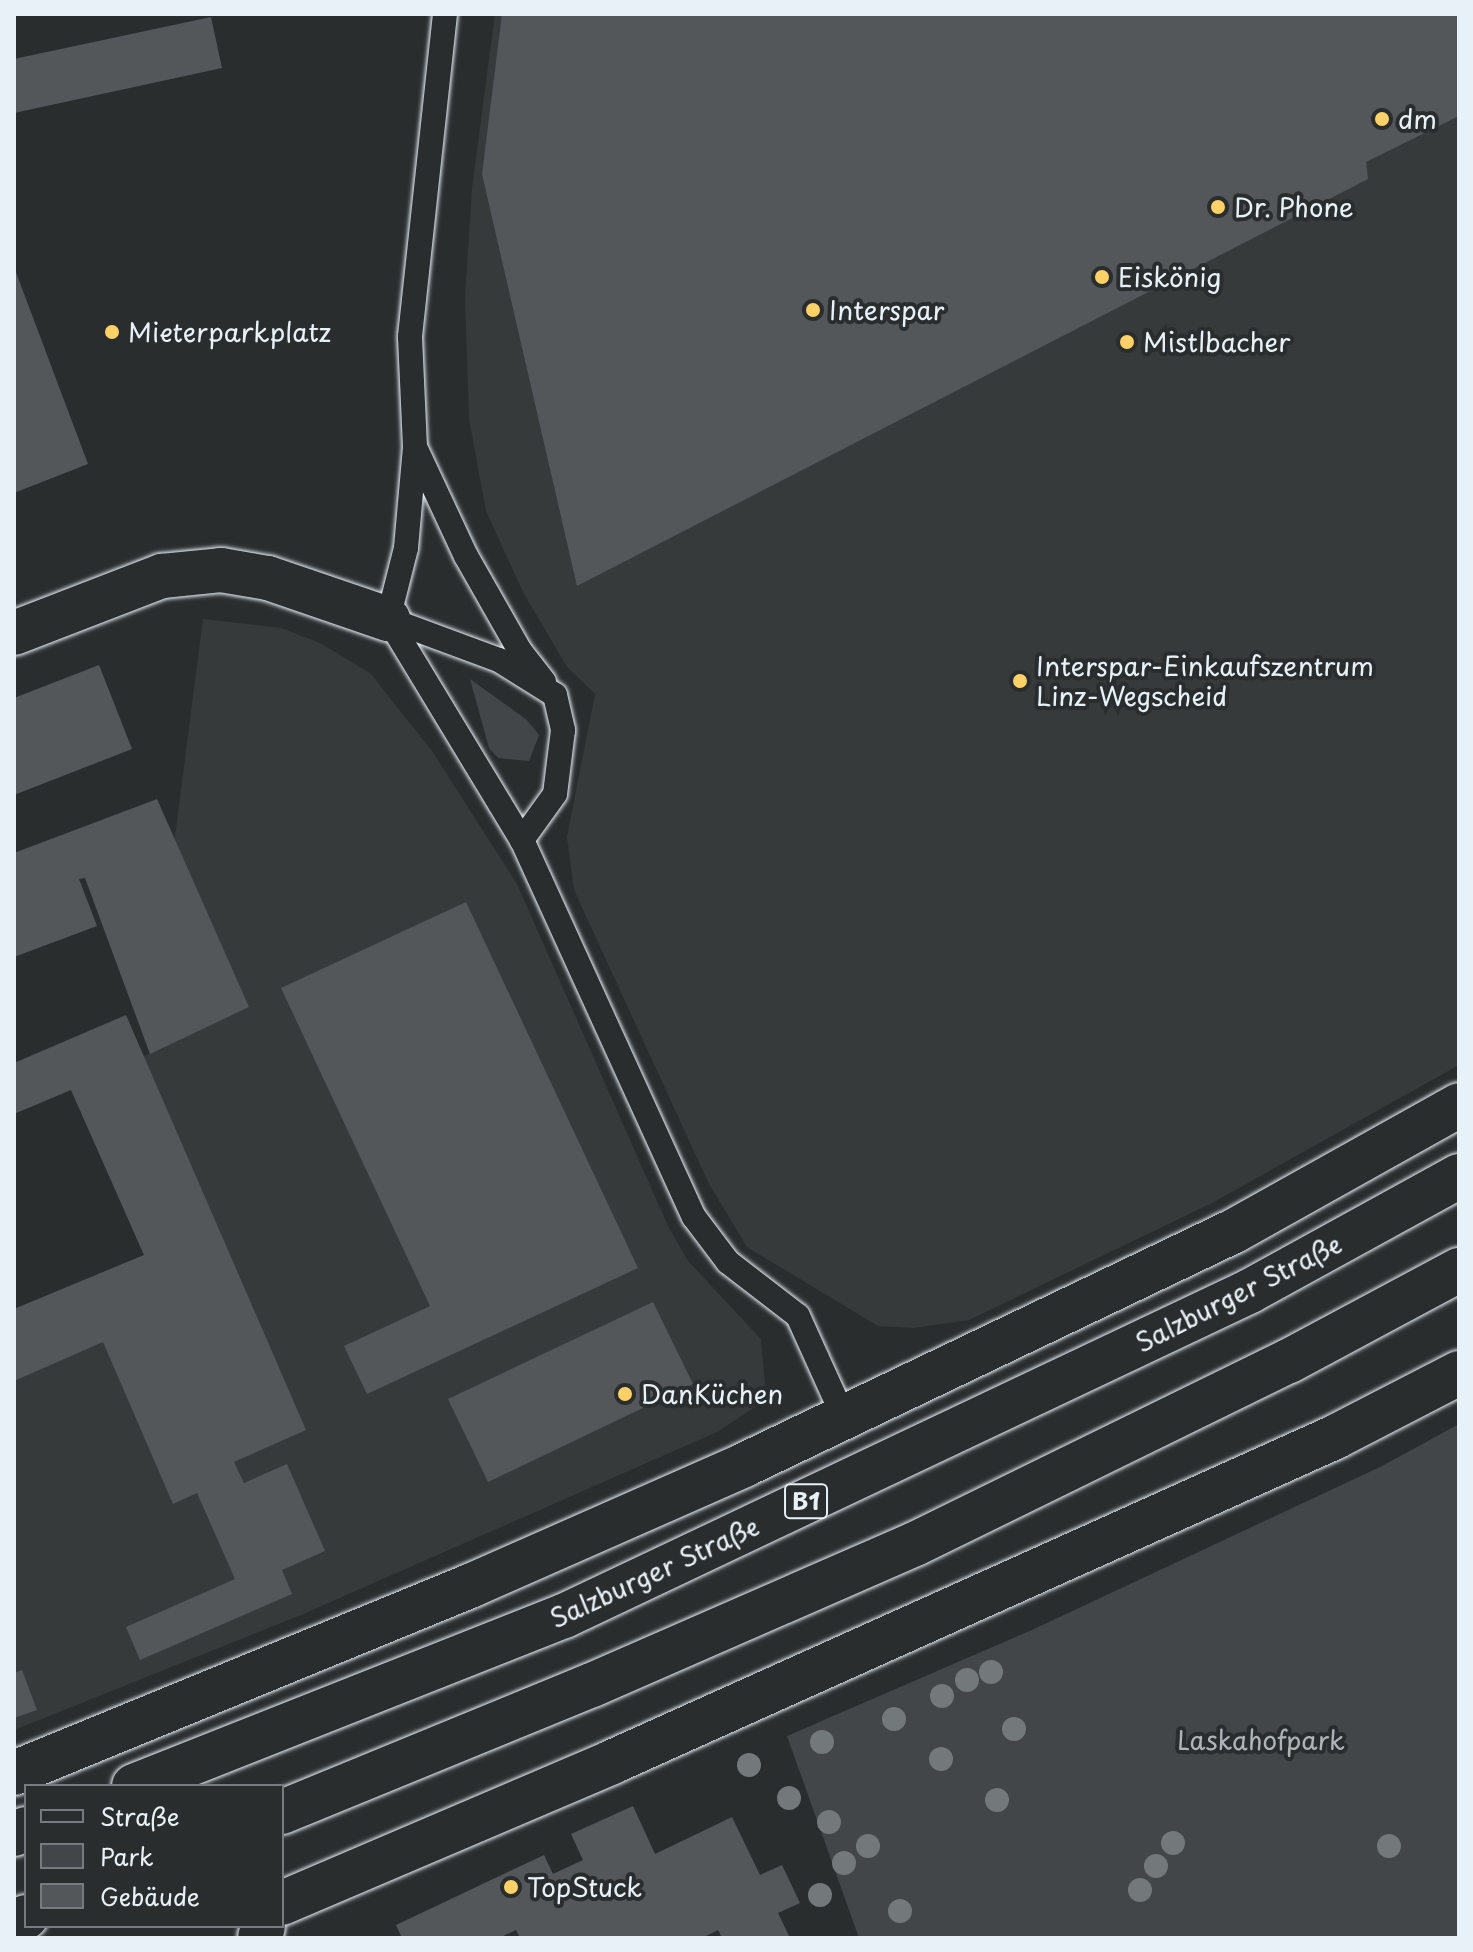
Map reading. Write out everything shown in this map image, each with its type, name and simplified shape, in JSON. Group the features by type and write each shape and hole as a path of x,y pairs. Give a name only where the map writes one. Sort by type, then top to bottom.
{"street":[{"path":"14,633 162,576 221,570 268,578 388,619"},
{"path":"14,1773 470,1586 844,1418 1234,1231 1459,1105"},
{"name":"Salzburger Straße","path":"139,1784 564,1616 1250,1291 1459,1176"},
{"path":"284,1811 592,1685 915,1544 1289,1361 1459,1270"},
{"path":"284,1916 612,1762 1321,1443 1459,1373"}],"lane":[{"path":"445,14 410,337 415,447 406,548 388,619 522,840 694,1217 728,1262 798,1316 844,1418"},
{"path":"415,447 466,556 520,651 555,695 563,730 555,794 522,840"},
{"path":"388,619 499,660 555,695"}],"shaded area":[{"name":"Interspar-Einkaufszentrum Linz-Wegscheid","path":"495,14 1459,14 1459,1065 1212,1203 969,1320 914,1328 878,1326 747,1247 709,1184 574,890 567,837 595,694 567,667 523,592 486,511 469,419 465,296 472,188"},
{"path":"203,619 281,628 320,643 370,673 432,751 517,884 668,1226 688,1261 761,1339 765,1385 755,1407 717,1432 301,1615 14,1730 14,1309 144,1255 71,1090 249,1007 174,844"}],"green space":[{"path":"470,679 527,720 539,735 529,761 498,758 489,748"},
{"name":"Laskahofpark","path":"1459,1424 1459,1938 859,1938 787,1736 1034,1629 1382,1466"}],"building":[{"path":"502,14 1459,14 1459,116 1366,162 1368,179 577,586 482,174"},
{"path":"211,17 222,68 14,113 14,59"},
{"path":"14,267 88,464 14,493"},
{"path":"99,665 132,749 14,795 14,698"},
{"path":"157,799 249,1007 150,1054 85,878 79,879 97,926 14,957 14,853"},
{"path":"466,902 638,1268 367,1394 344,1346 430,1306 281,988"},
{"path":"126,1015 306,1430 234,1462 244,1483 287,1464 325,1551 282,1570 292,1594 140,1660 126,1627 235,1579 197,1493 173,1504 103,1342 14,1381 14,1309 144,1255 71,1090 14,1114 14,1063"},
{"path":"653,1302 693,1384 488,1482 448,1399"},
{"path":"22,1670 37,1710 14,1718 14,1673"},
{"path":"633,1806 655,1854 732,1817 760,1875 782,1865 800,1903 778,1913 790,1938 722,1938 718,1930 702,1938 520,1938 516,1930 499,1938 402,1938 396,1925 544,1855 553,1874 583,1860 571,1834"}],"place":[{"name":"dm","path":"1382,119"},
{"name":"Dr. Phone","path":"1218,207"},
{"name":"Eiskönig","path":"1102,277"},
{"name":"Interspar","path":"813,310"},
{"name":"Mieterparkplatz","path":"112,332"},
{"name":"Mistlbacher","path":"1127,342"},
{"name":"Interspar-Einkaufszentrum Linz-Wegscheid","path":"1020,681"},
{"name":"DanKüchen","path":"625,1394"},
{"name":"TopStuck","path":"511,1887"}]}
